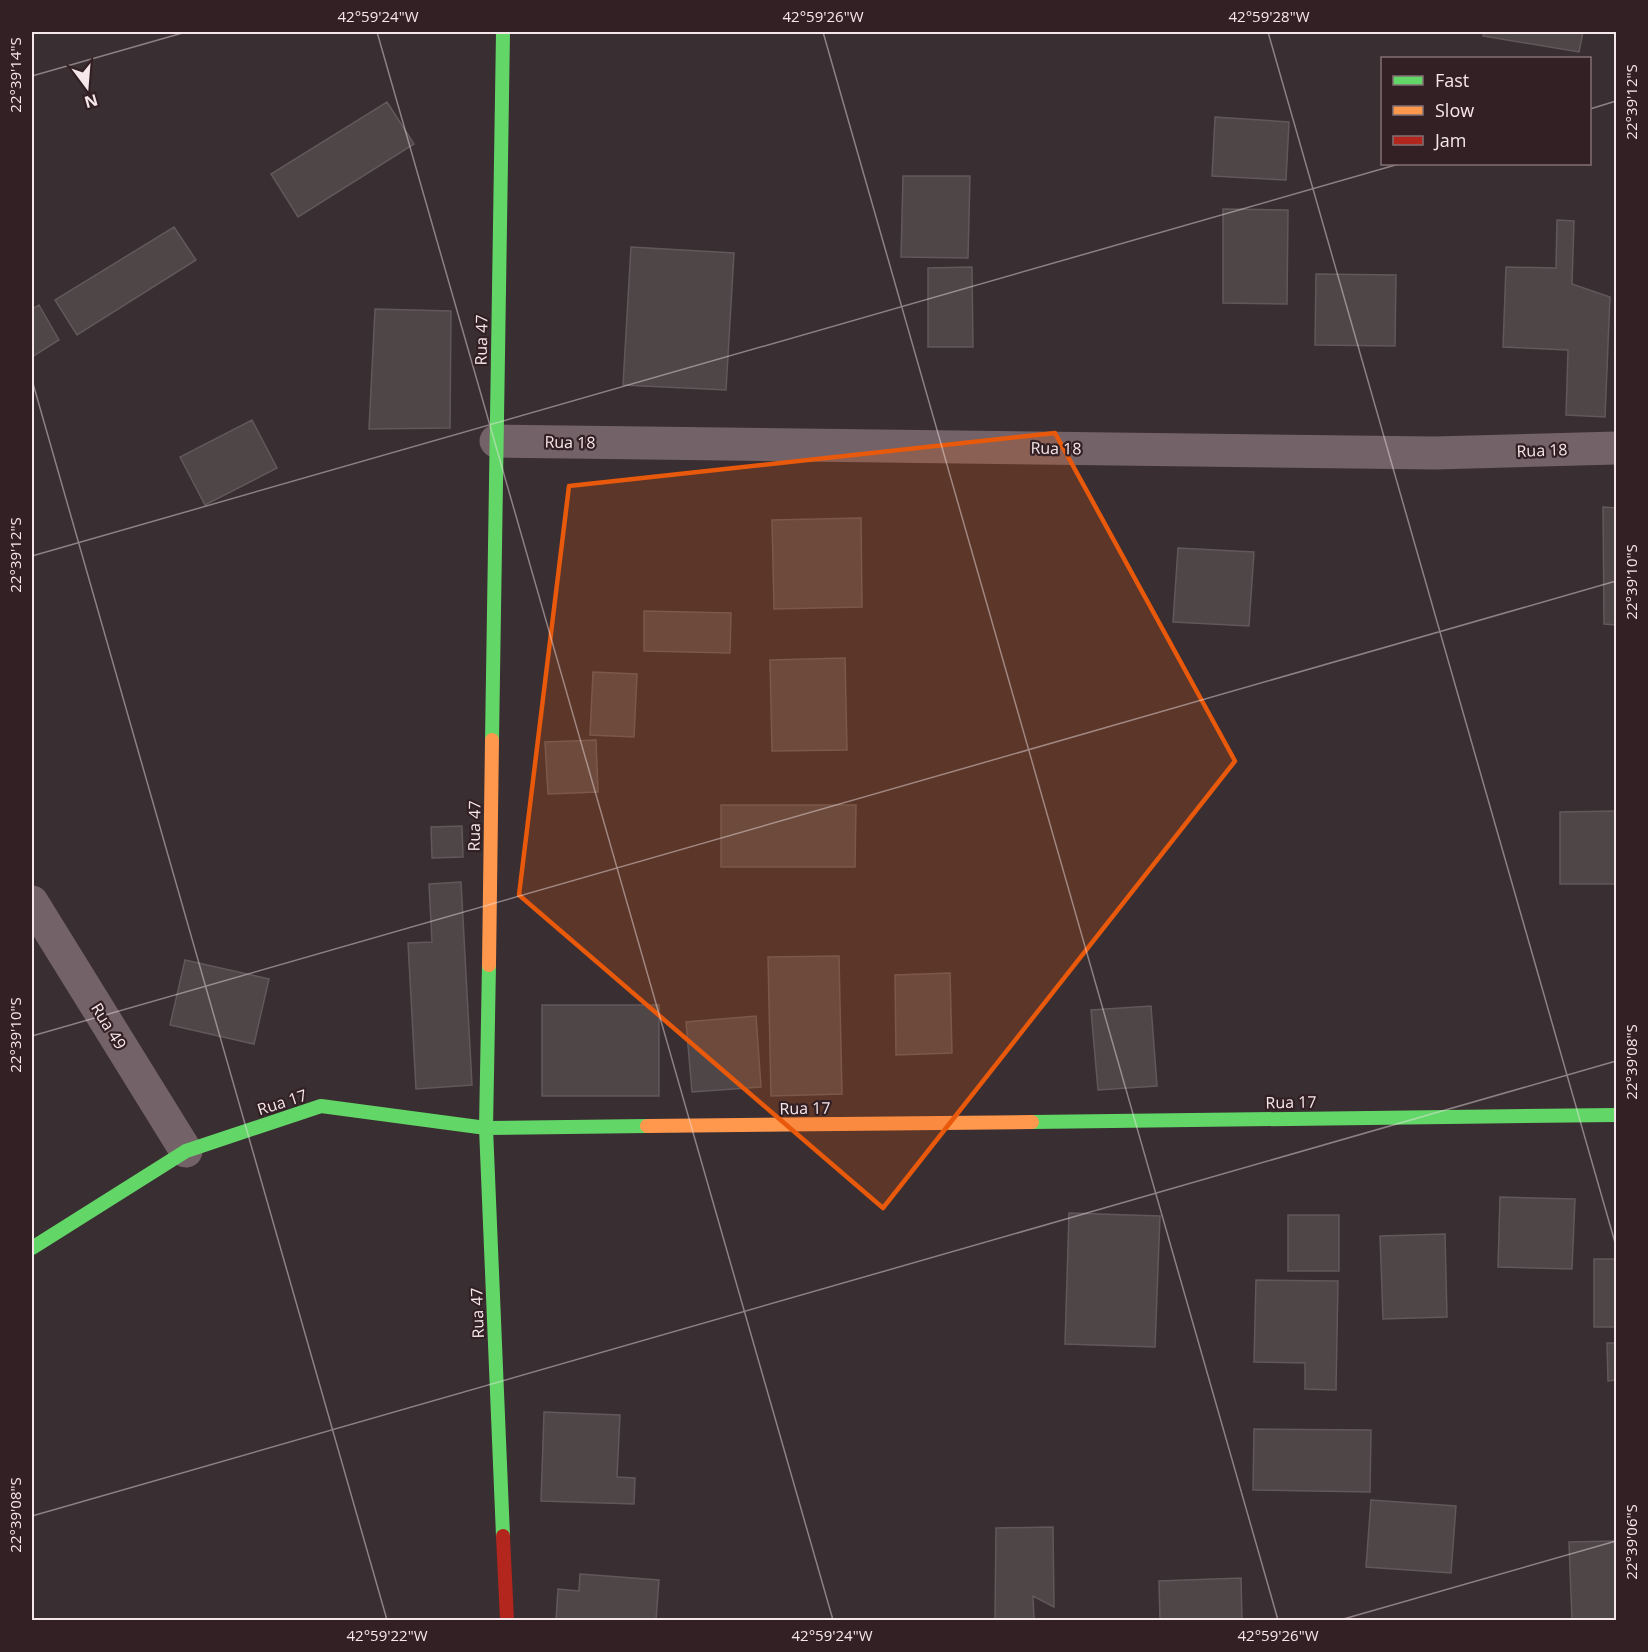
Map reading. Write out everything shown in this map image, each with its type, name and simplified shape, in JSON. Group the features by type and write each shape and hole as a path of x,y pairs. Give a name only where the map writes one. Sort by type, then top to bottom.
{"street":[{"name":"Rua 47","path":"504,32 486,1128 507,1620"},
{"name":"Rua 18","path":"496,441 1435,453 1617,448"},
{"name":"Rua 49","path":"32,902 186,1151"},
{"name":"Rua 17","path":"32,1248 186,1151 321,1106 486,1128 1617,1115"}],"highlighted area":[{"path":"1055,433 1235,761 883,1208 519,895 569,486"}],"building":[{"path":"1484,32 1583,32 1579,52 1483,36"},
{"path":"387,102 414,144 298,217 271,174"},
{"path":"1215,117 1289,122 1286,180 1212,176"},
{"path":"903,176 970,176 968,258 901,257"},
{"path":"1223,209 1288,210 1287,304 1223,303"},
{"path":"1557,220 1574,221 1572,284 1610,297 1605,417 1566,415 1568,350 1503,347 1506,267 1556,268"},
{"path":"174,227 196,260 77,335 55,300"},
{"path":"631,247 734,253 726,390 623,385"},
{"path":"972,267 973,347 928,347 928,268"},
{"path":"1316,274 1396,275 1395,346 1315,345"},
{"path":"39,305 59,340 32,357 32,309"},
{"path":"375,309 451,311 450,428 369,429"},
{"path":"252,420 277,468 205,505 180,457"},
{"path":"1603,507 1616,508 1616,625 1604,624"},
{"path":"861,518 862,607 774,609 772,520"},
{"path":"1178,548 1254,552 1249,626 1173,622"},
{"path":"644,611 731,613 730,653 644,651"},
{"path":"845,658 847,750 772,751 770,660"},
{"path":"593,672 637,674 634,737 590,735"},
{"path":"596,740 598,792 548,794 545,742"},
{"path":"721,805 856,805 855,867 721,867"},
{"path":"1616,811 1616,884 1560,884 1560,812"},
{"path":"462,826 463,857 432,858 431,827"},
{"path":"461,882 472,1085 416,1089 408,943 432,942 429,884"},
{"path":"839,956 842,1094 771,1096 768,957"},
{"path":"185,960 269,979 254,1044 170,1025"},
{"path":"950,973 952,1053 896,1055 895,975"},
{"path":"542,1005 659,1005 659,1096 542,1096"},
{"path":"1151,1006 1157,1086 1098,1090 1091,1010"},
{"path":"756,1016 761,1087 692,1092 686,1022"},
{"path":"1500,1197 1575,1199 1572,1269 1498,1267"},
{"path":"1069,1213 1160,1216 1155,1347 1065,1344"},
{"path":"1288,1215 1339,1215 1339,1271 1288,1271"},
{"path":"1445,1234 1447,1317 1383,1319 1380,1236"},
{"path":"1594,1259 1616,1259 1616,1327 1594,1327"},
{"path":"1256,1280 1338,1281 1336,1390 1305,1389 1305,1363 1254,1362"},
{"path":"1607,1343 1616,1343 1616,1380 1608,1381"},
{"path":"544,1412 620,1415 617,1477 635,1478 634,1504 541,1501"},
{"path":"1254,1429 1371,1430 1370,1492 1253,1490"},
{"path":"1371,1500 1456,1506 1451,1573 1366,1567"},
{"path":"1053,1527 1054,1607 1033,1596 1034,1620 995,1620 996,1528"},
{"path":"1616,1541 1616,1620 1572,1620 1569,1542"},
{"path":"580,1574 659,1580 656,1620 556,1620 558,1589 579,1591"},
{"path":"1241,1578 1242,1620 1160,1620 1159,1581"}],"traffic: fast":[{"path":"492,740 503,32"},
{"path":"489,965 486,1128 503,1536"},
{"path":"32,1248 186,1151 321,1106 486,1128 647,1126"},
{"path":"1032,1122 1616,1115"}],"traffic: slow":[{"path":"489,965 492,740"},
{"path":"647,1126 1032,1122"}],"traffic: jam":[{"path":"503,1536 507,1620"}]}
